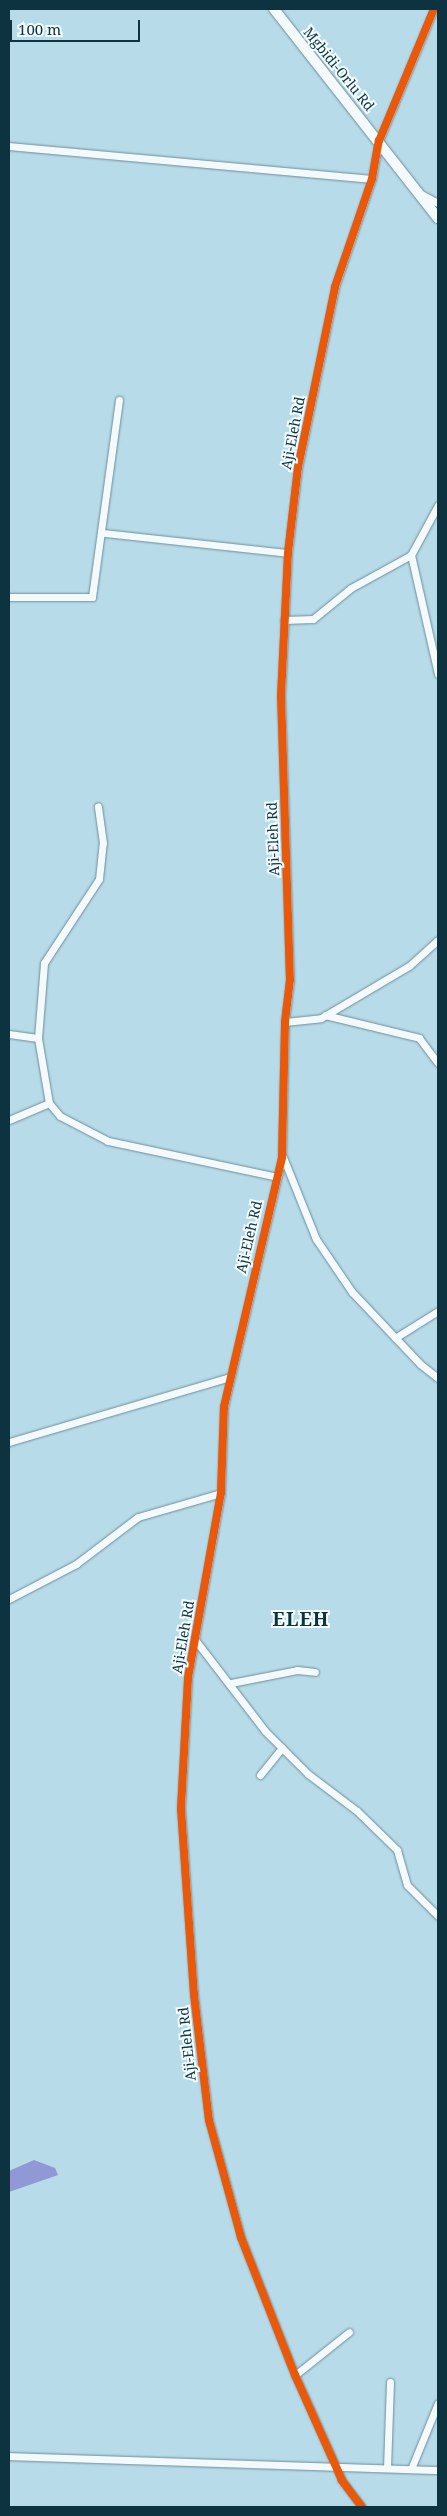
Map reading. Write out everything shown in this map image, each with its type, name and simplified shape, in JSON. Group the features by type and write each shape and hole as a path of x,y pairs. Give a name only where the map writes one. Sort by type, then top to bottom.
{"main road":[{"name":"Mgbidi-Orlu Rd","path":"274,9 438,218"}],"street":[{"name":"Aji-Eleh Rd","path":"362,2507 335,2466 295,2375 241,2238 209,2120 194,1994 181,1810 188,1678 221,1493 224,1407 282,1157 285,1022 290,980 281,697 288,553 298,468 321,341 372,179 379,141 434,9"},
{"path":"9,146 372,179"},
{"path":"420,194 438,203"},
{"path":"9,598 92,597 104,533 119,400"},
{"path":"284,620 313,619 351,588 411,555 438,505"},
{"path":"104,533 288,553"},
{"path":"411,555 438,674"},
{"path":"98,806 103,843 99,879 44,963 38,1038 49,1103 60,1116 108,1141 277,1177"},
{"path":"326,1016 409,966 438,940"},
{"path":"285,1022 326,1016 419,1038 438,1063"},
{"path":"9,1034 38,1038"},
{"path":"9,1120 49,1103"},
{"path":"282,1157 316,1239 352,1292 438,1378"},
{"path":"396,1338 438,1311"},
{"path":"9,1442 230,1377"},
{"path":"9,1599 76,1564 138,1516 221,1493"},
{"path":"196,1641 282,1748 397,1850 407,1885 438,1916"},
{"path":"231,1683 297,1670 315,1672"},
{"path":"260,1775 282,1748"},
{"path":"295,2375 349,2332"},
{"path":"387,2468 390,2382"},
{"path":"411,2469 438,2403"},
{"path":"9,2456 438,2470"}],"water":[{"path":"34,2160 55,2168 58,2175 9,2192 9,2171"}],"cycle path":[{"path":"362,2507 342,2480 295,2375 241,2237 209,2120 194,1994 181,1809 188,1678 221,1493 224,1407 282,1157 285,1022 290,980 281,697 288,553 298,468 335,287 372,179 379,141 434,9"}],"district":[{"name":"ELEH","path":"301,1620"}]}
